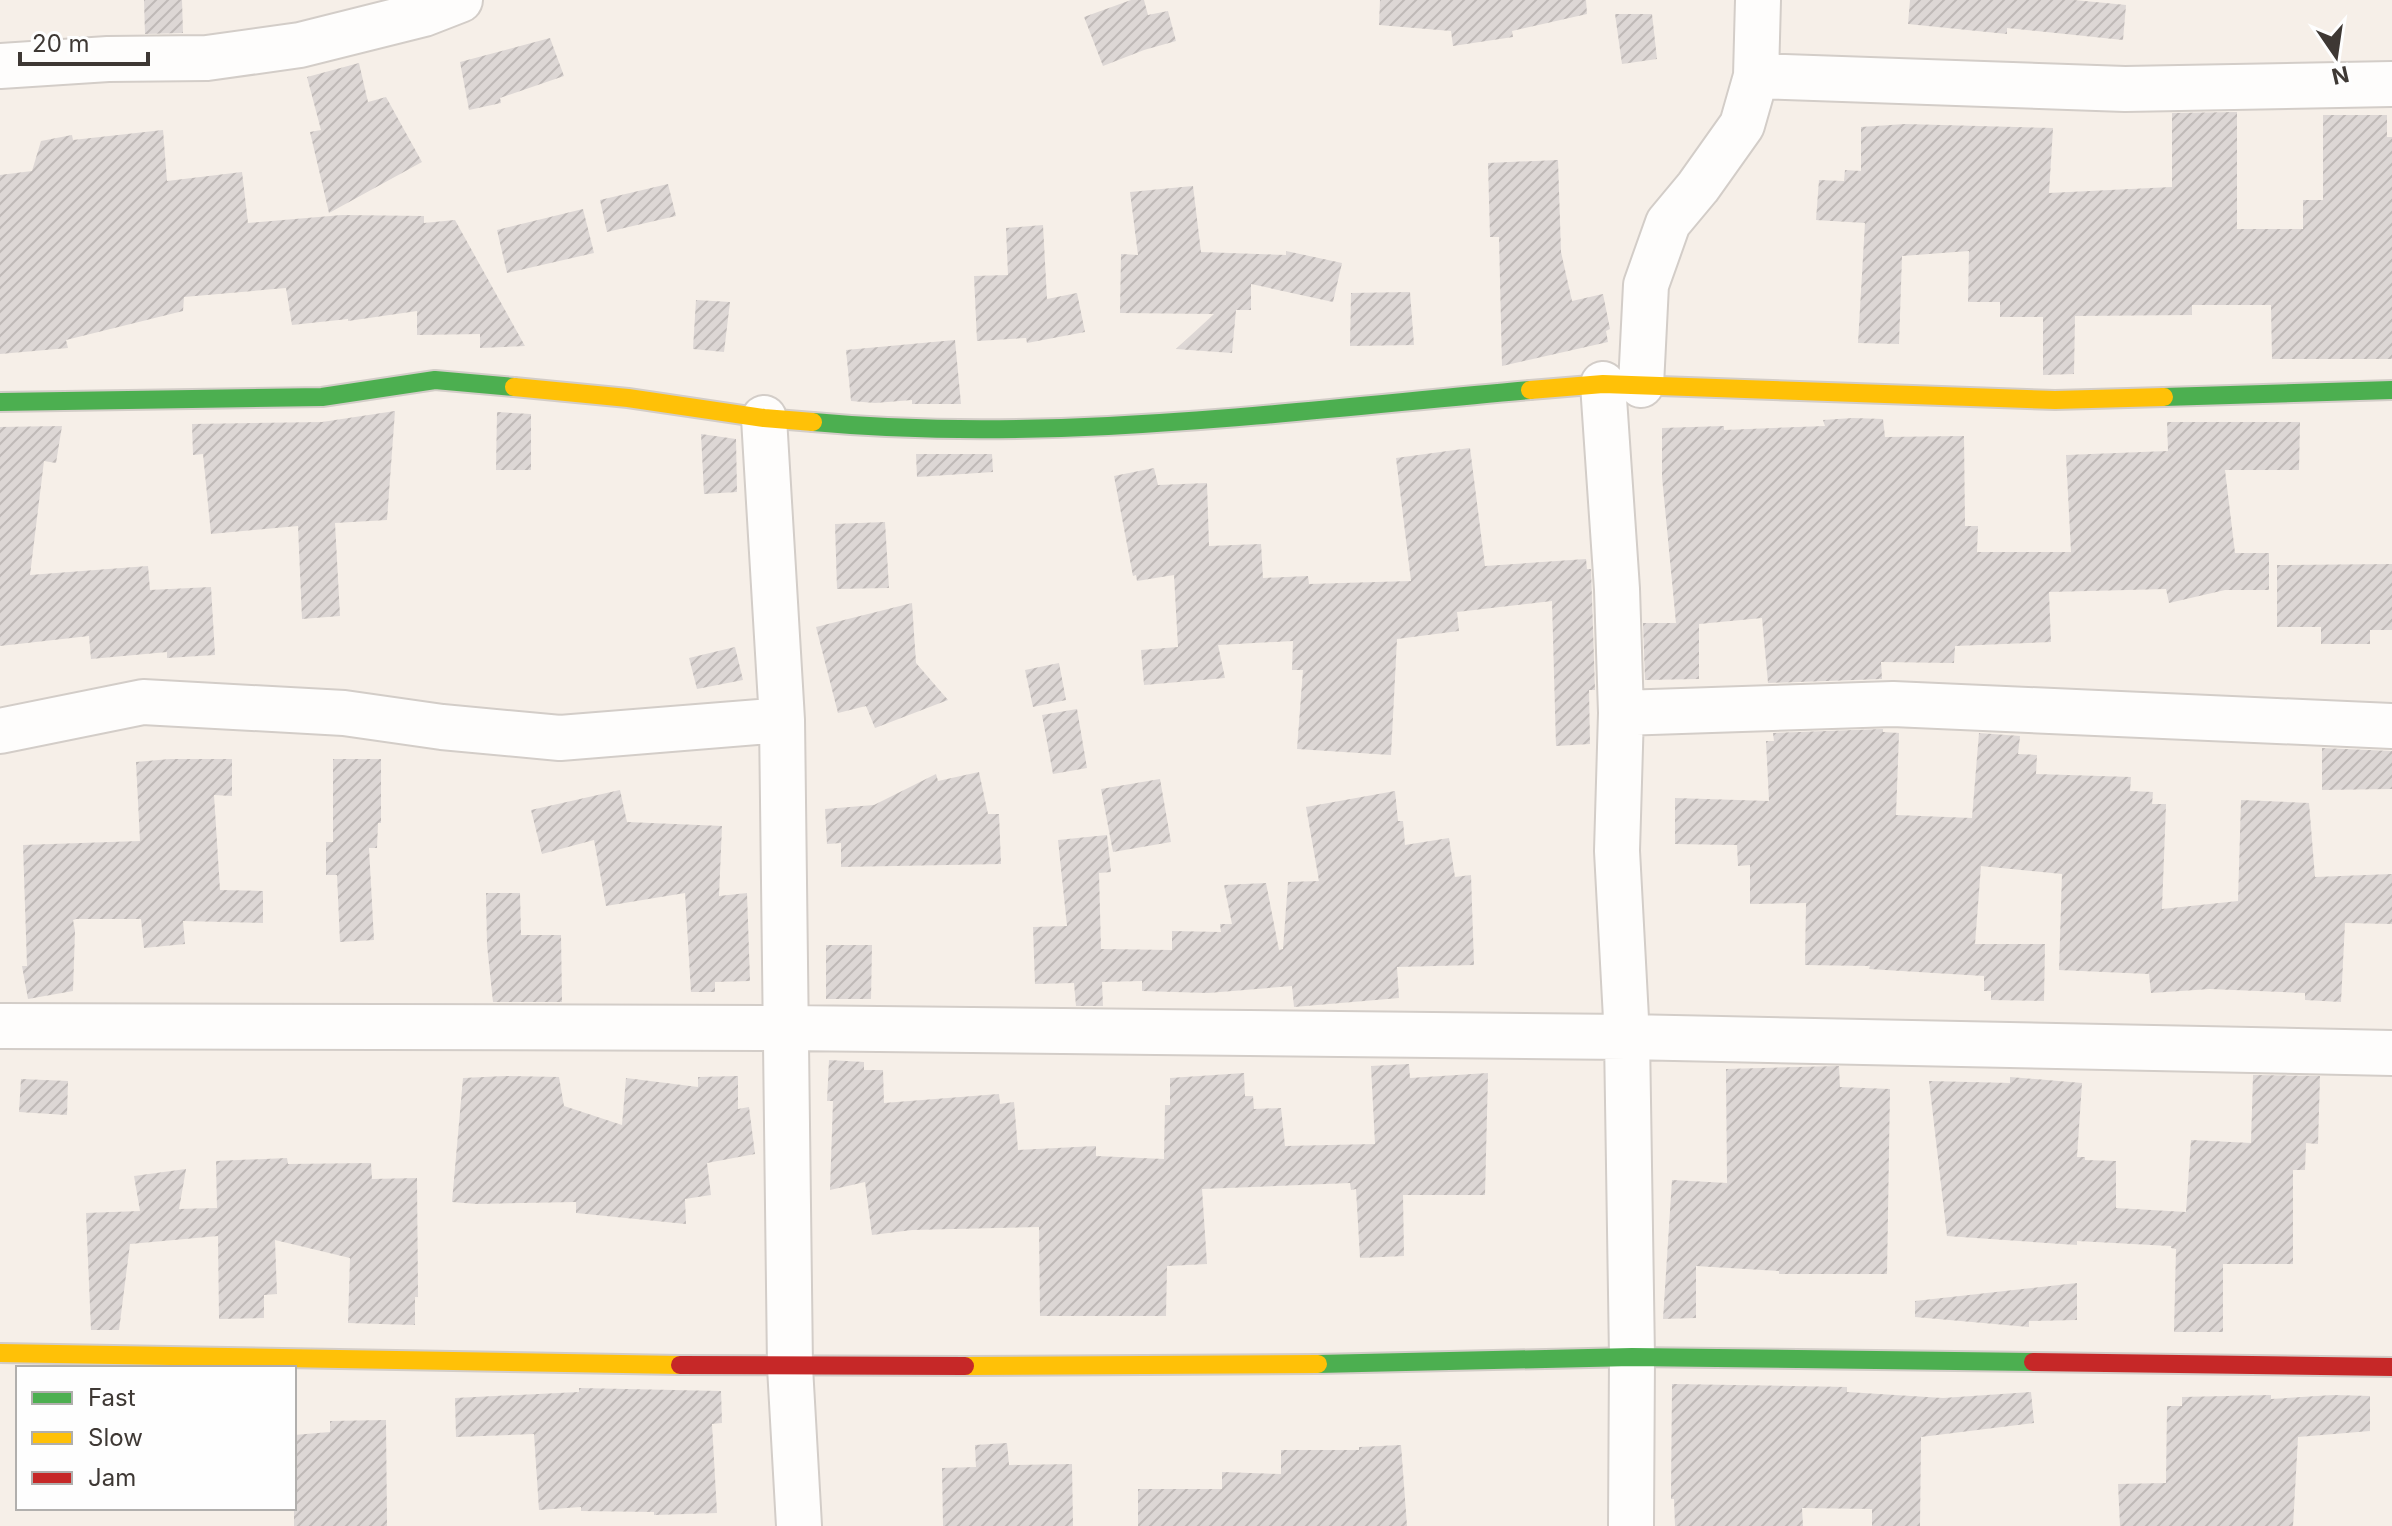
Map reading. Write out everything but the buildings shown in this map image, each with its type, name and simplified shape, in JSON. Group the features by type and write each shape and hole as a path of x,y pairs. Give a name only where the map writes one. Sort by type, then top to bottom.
{"street":[{"path":"0,66 108,59 207,58 300,45 395,22 460,0"},
{"path":"1631,1526 1627,1037 1617,851 1621,713 1617,589 1622,384 1646,285 1668,223 1742,125 1756,76 1758,0"},
{"path":"1756,76 2125,89 2392,84"},
{"path":"0,402 322,397 435,380 628,398 764,418 888,429 1076,429 1622,384 2055,400 2392,390"},
{"path":"764,418 782,720 790,1367 799,1526"},
{"path":"0,731 143,702 344,713 442,727 560,738 782,720"},
{"path":"1621,713 1893,704 2392,726"},
{"path":"0,1026 786,1028 1627,1037 2392,1053"},
{"path":"0,1353 790,1367 1319,1364 1632,1357 2392,1367"}],"traffic: fast":[{"path":"0,402 322,397 435,380 514,387"},
{"path":"813,422 903,428 1082,427 1262,415 1530,390"},
{"path":"2164,397 2392,390"},
{"path":"1318,1364 1632,1357 2033,1362"}],"traffic: slow":[{"path":"1530,390 1603,384 2055,400 2164,397"},
{"path":"514,387 813,422"},
{"path":"0,1353 680,1365"},
{"path":"965,1366 1318,1364"}],"traffic: jam":[{"path":"2033,1362 2392,1367"},
{"path":"680,1365 965,1366"}]}
